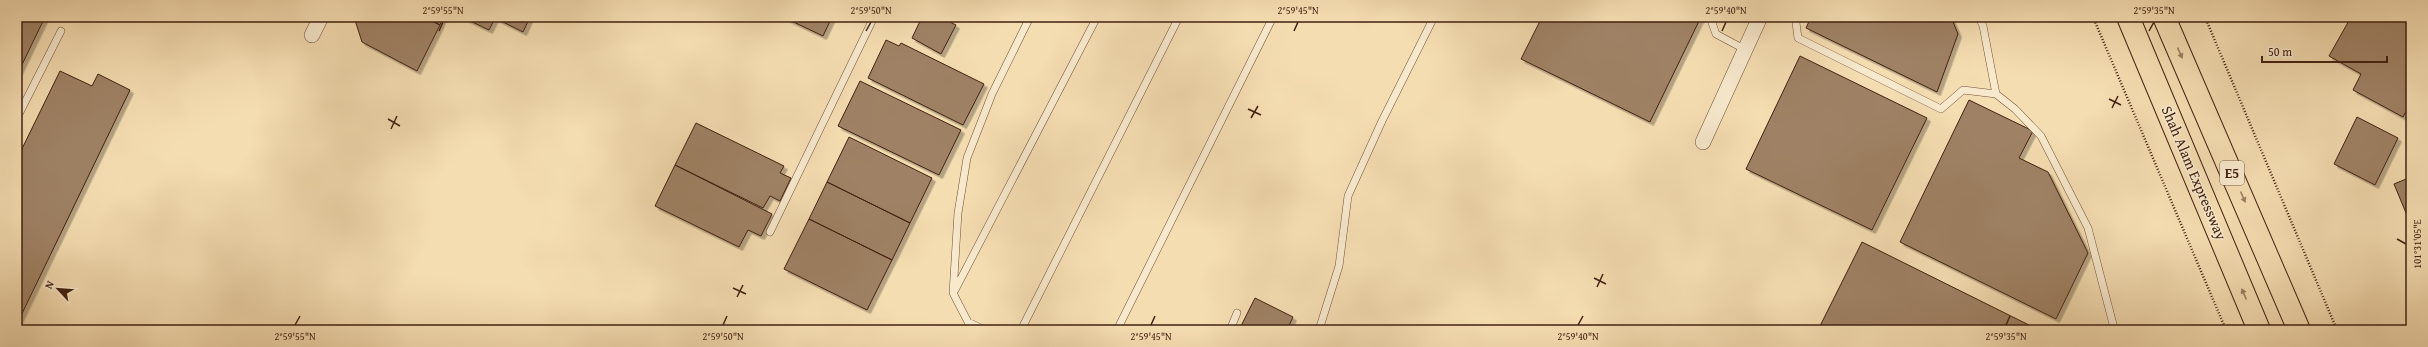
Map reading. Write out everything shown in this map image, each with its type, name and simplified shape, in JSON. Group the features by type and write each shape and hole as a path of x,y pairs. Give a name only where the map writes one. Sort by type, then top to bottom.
{"highway":[{"name":"Shah Alam Expressway","path":"2128,17 2260,330"},
{"name":"E5","path":"2164,17 2299,330"}],"street":[{"path":"312,35 321,17"},
{"path":"1703,142 1744,49 1760,17"}],"lane":[{"path":"770,232 874,17"},
{"path":"985,330 968,322 953,293 958,213 967,158 992,94 1030,17"},
{"path":"953,293 1097,17"},
{"path":"1020,330 1179,17"},
{"path":"1117,330 1273,17"},
{"path":"1319,330 1339,266 1348,196 1382,121 1434,17"},
{"path":"1710,17 1716,34 1744,49"},
{"path":"1798,17 1796,23 1798,38 1941,109 1963,90 1996,94 2015,109 2041,136 2084,221 2114,328"},
{"path":"1978,17 1983,26 1996,94"},
{"path":"17,118 61,31"},
{"path":"1230,330 1237,313"}],"path":[{"path":"2093,17 2226,330"},
{"path":"2205,17 2337,330"}],"building":[{"path":"17,17 45,17 17,75"},
{"path":"354,17 424,17 440,25 417,71 362,42"},
{"path":"424,17 443,17 440,25"},
{"path":"530,17 523,32 495,18 489,30 464,18"},
{"path":"783,17 832,17 823,36"},
{"path":"922,17 940,17 956,25 941,54 912,38"},
{"path":"1542,17 1701,17 1650,122 1521,59"},
{"path":"1811,17 1951,17 1958,34 1937,92 1806,28"},
{"path":"2351,17 2411,17 2411,102 2403,117 2353,90 2361,74 2329,56"},
{"path":"886,40 899,46 901,43 984,84 963,125 868,78"},
{"path":"1800,56 1927,118 1872,230 1746,169"},
{"path":"60,71 92,86 98,74 130,90 17,324 17,159"},
{"path":"860,81 961,130 939,175 838,126"},
{"path":"1969,100 2033,131 2019,158 2048,172 2088,253 2056,319 1900,242"},
{"path":"2357,117 2398,138 2375,185 2334,164"},
{"path":"696,123 784,166 780,173 791,178 780,201 770,196 763,208 675,165"},
{"path":"849,137 932,178 910,223 827,182"},
{"path":"675,165 772,214 761,236 748,230 739,247 655,206"},
{"path":"2411,177 2411,225 2394,184"},
{"path":"827,182 910,223 892,260 809,219"},
{"path":"809,219 892,260 867,310 784,269"},
{"path":"1862,242 2031,326 2029,330 1818,330"},
{"path":"1255,298 1293,317 1287,330 1239,330"}]}
